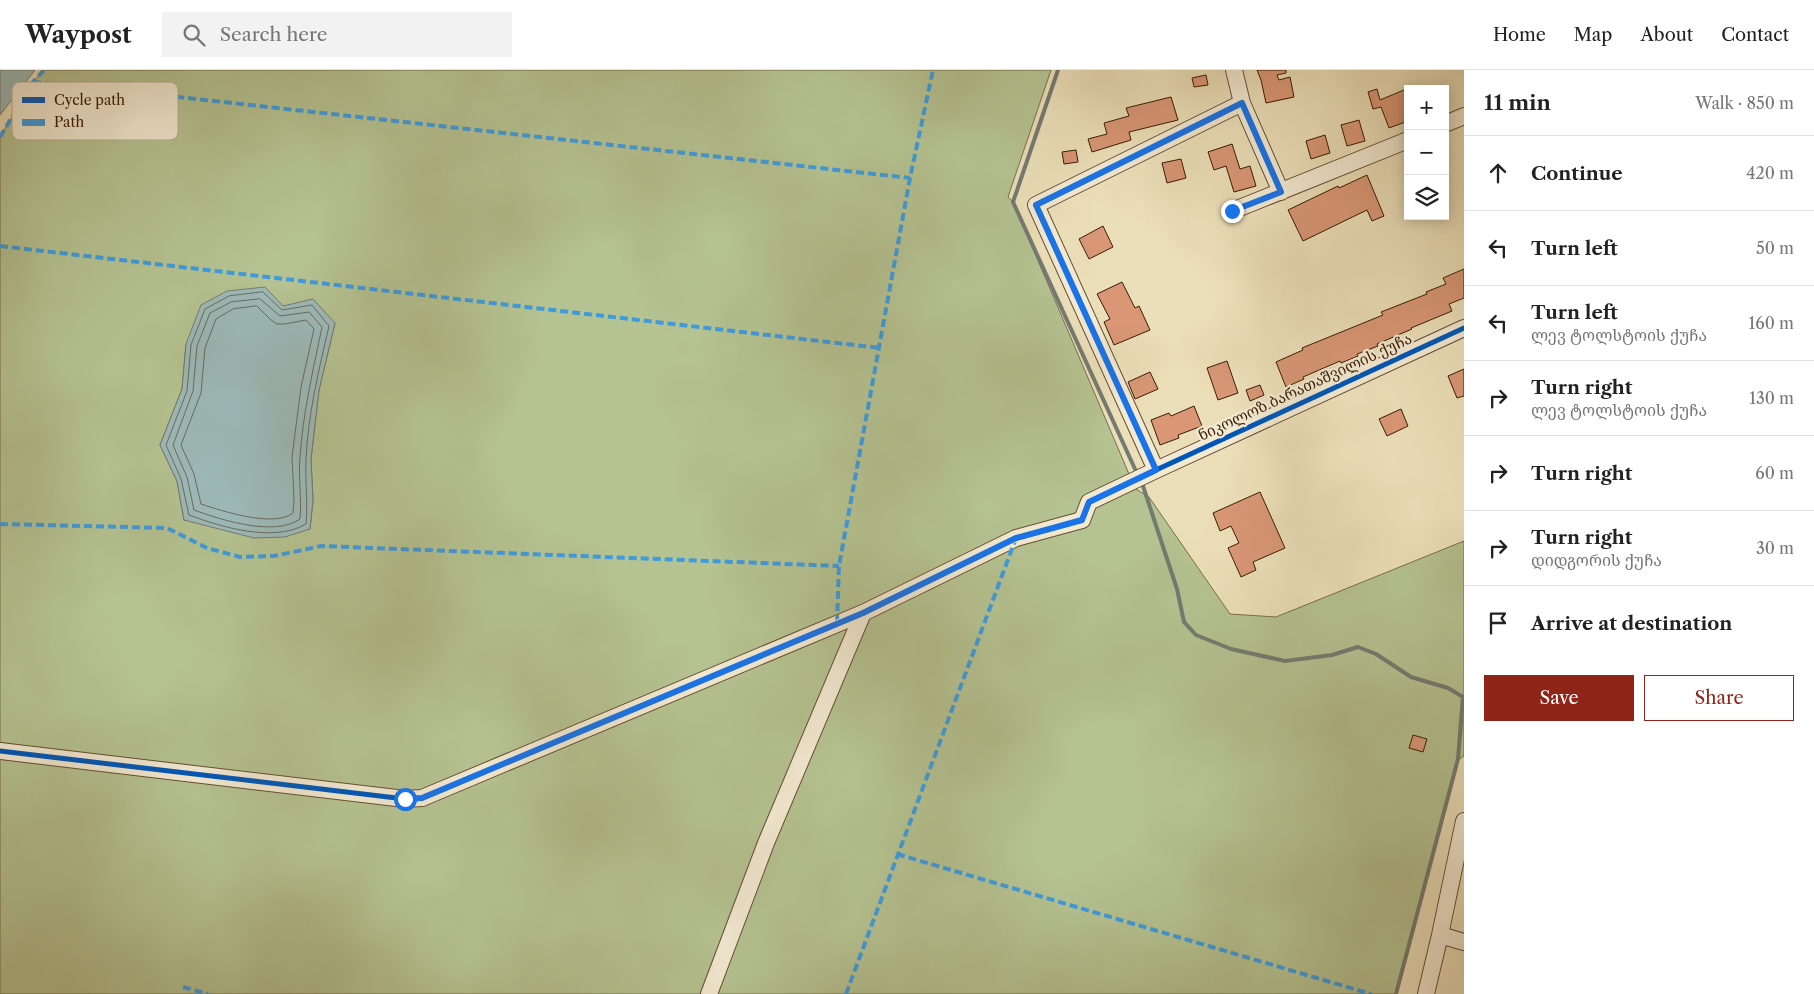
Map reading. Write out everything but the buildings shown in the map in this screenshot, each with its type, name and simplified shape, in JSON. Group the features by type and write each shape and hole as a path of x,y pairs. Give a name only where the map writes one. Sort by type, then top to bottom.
{"street":[{"path":"1234,70 1242,103 1281,192"},
{"path":"1156,470 1036,205 1242,103"},
{"path":"1449,122 1464,116"},
{"path":"1232,211 1404,142"},
{"name":"ნიკოლოზ ბარათაშვილის ქუჩა","path":"863,613 1016,538 1082,520 1089,502 1464,328"},
{"path":"0,750 405,799 422,798 863,613"},
{"path":"709,994 766,843 863,613"},
{"path":"1426,994 1464,821"},
{"path":"1440,936 1464,942"}],"green space":[{"path":"44,70 1051,70 1008,197 1013,202 1129,474 1089,502 1131,486 1149,497 1230,614 1276,617 1464,541 1464,756 1458,760 1396,994 0,994 0,137 12,117 12,140 178,140 178,82 33,82","holes":["335,323 319,390 311,459 313,500 310,529 184,520 177,481 160,445 182,389 186,344"]}],"water":[{"path":"0,70 35,70 26,82 12,82 12,100 0,115"},
{"path":"265,287 283,306 313,299 335,323 319,390 311,459 313,500 310,529 285,537 254,538 184,520 177,481 160,445 182,389 186,344 201,305 227,291"}],"waterway":[{"path":"1058,70 1013,202 1135,469"},
{"path":"1143,486 1177,589 1184,622 1196,635 1231,649 1285,661 1332,655 1358,647 1376,654 1411,677 1448,688 1463,697 1458,759 1396,994"}],"marked path":[{"path":"33,82 44,70"},
{"path":"837,623 839,566 910,178 933,70"},
{"path":"178,97 910,178"},
{"path":"0,137 12,117"},
{"path":"0,246 880,348"},
{"path":"0,524 167,528 207,548 240,557 274,556 321,546 839,566"},
{"path":"846,994 1016,538"},
{"path":"897,854 1371,994"},
{"path":"183,987 208,994"}],"cycle path":[{"path":"1156,470 1036,205 1242,103"},
{"path":"0,751 405,799 422,798 863,613 1016,538 1082,520 1089,502 1464,328"}],"route":[{"path":"405,799 422,798 863,613 1016,538 1082,520 1089,502 1156,470 1036,205 1242,103 1281,192 1232,211"}]}
